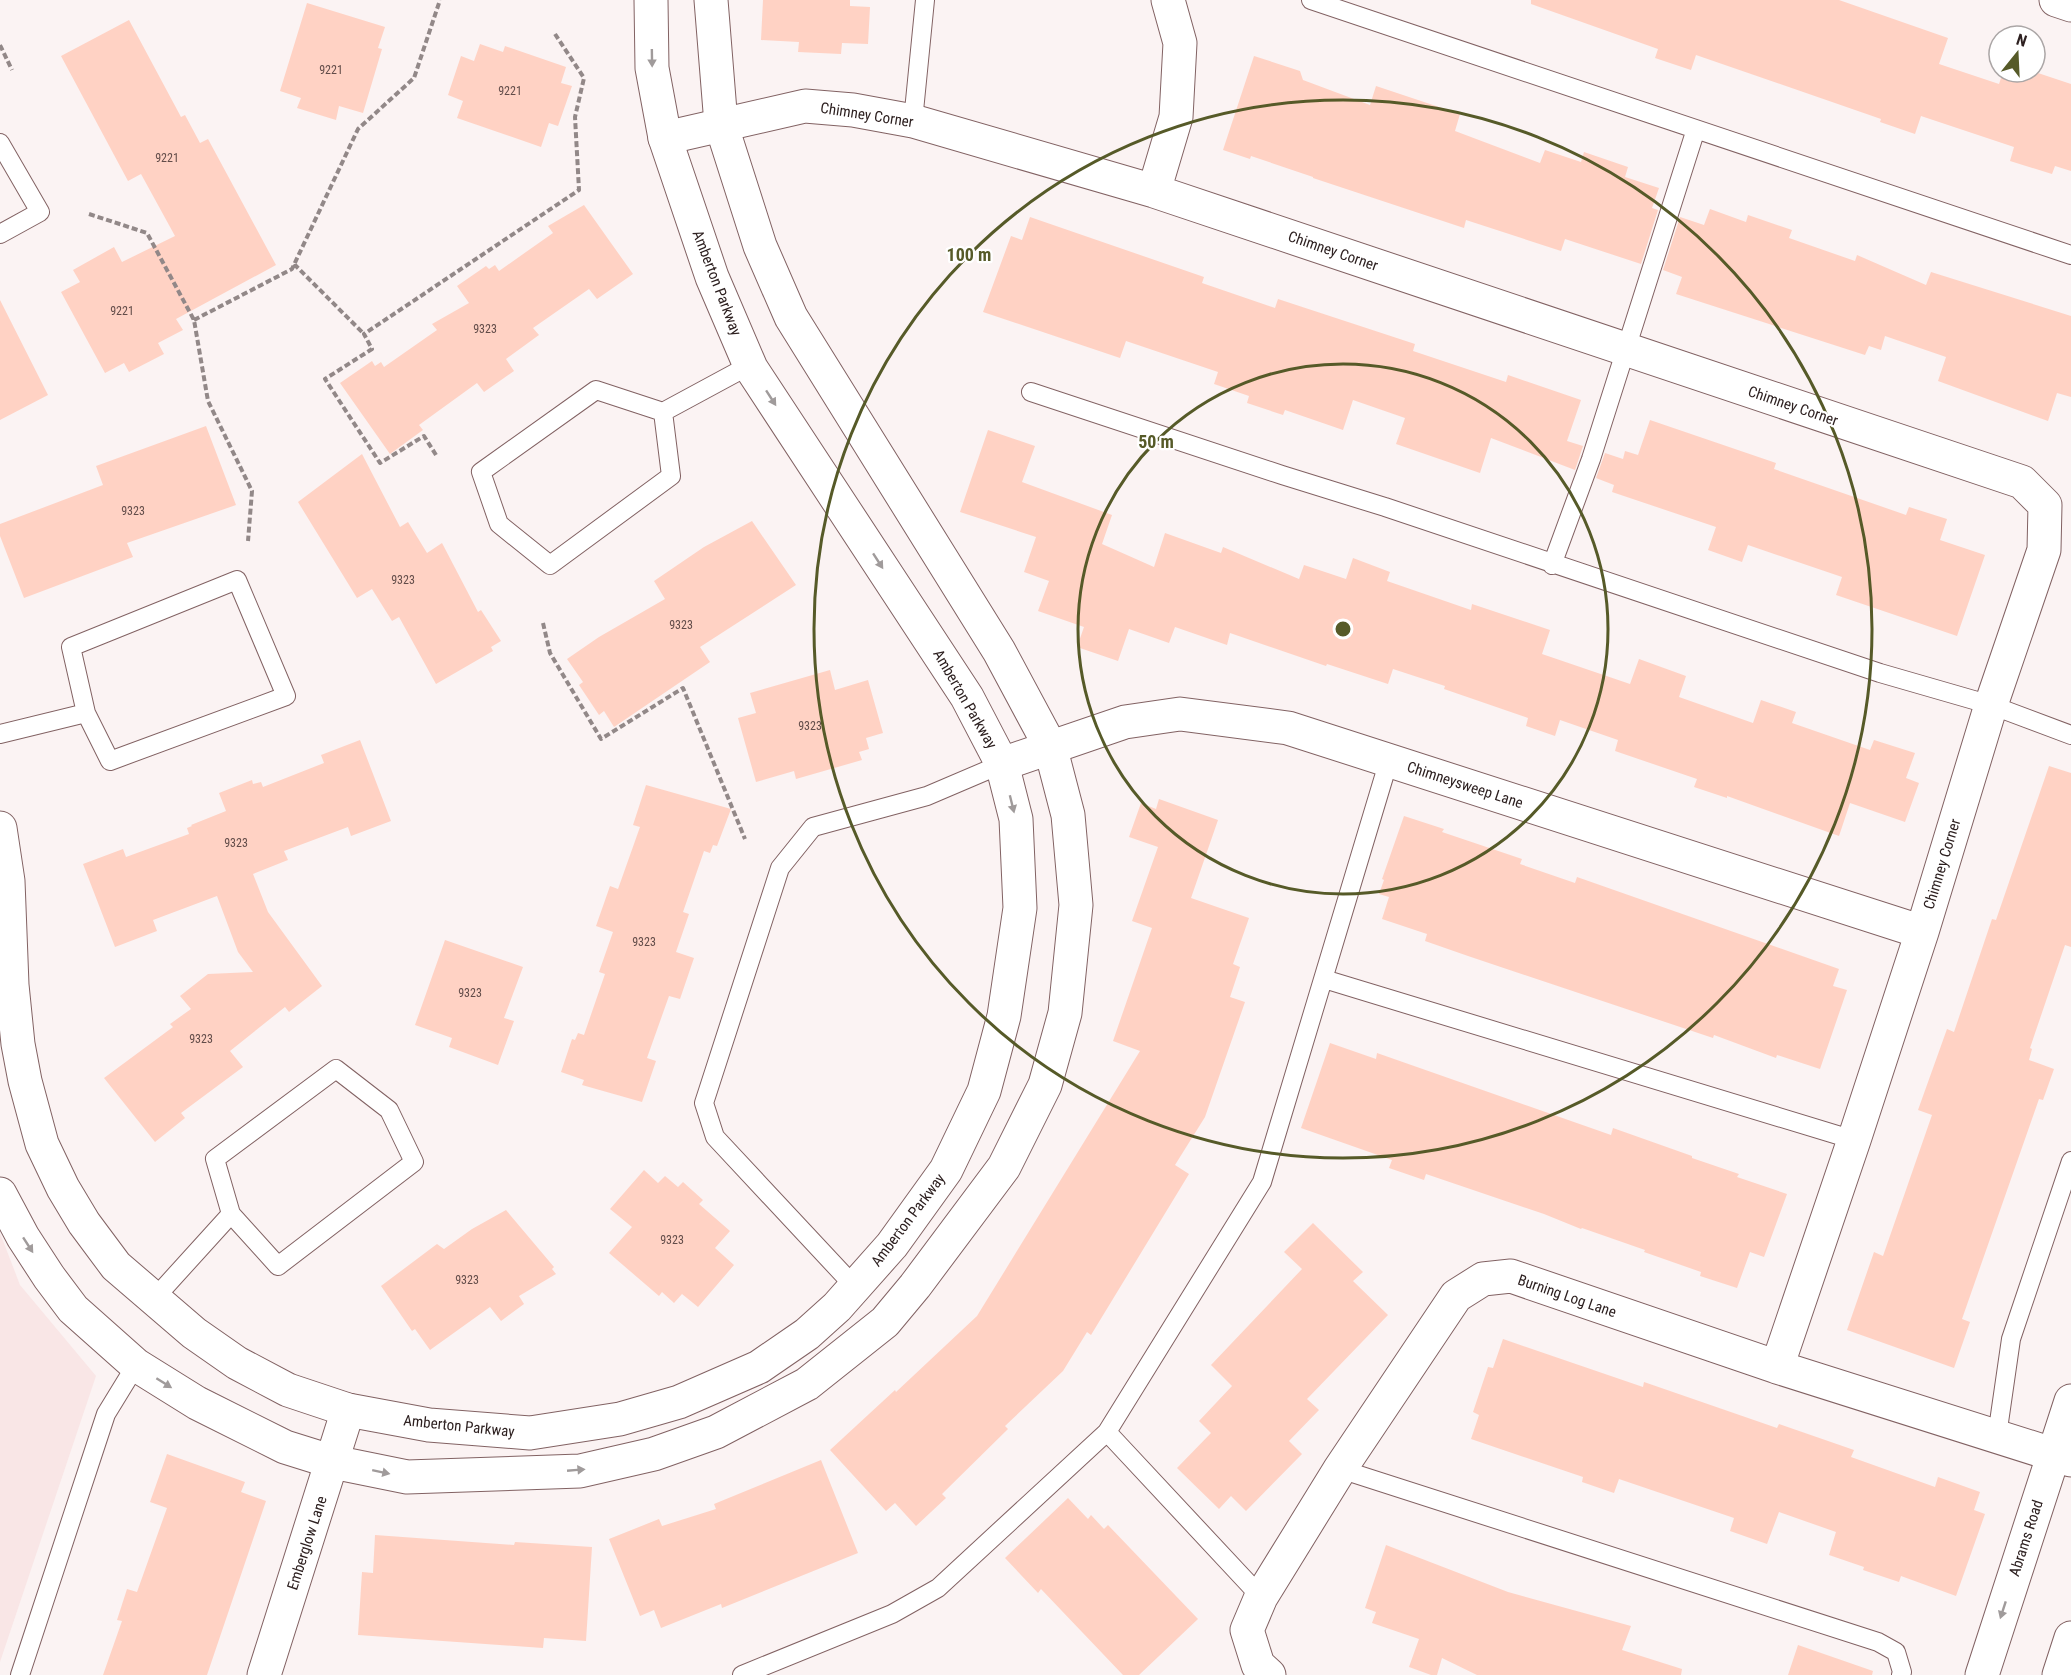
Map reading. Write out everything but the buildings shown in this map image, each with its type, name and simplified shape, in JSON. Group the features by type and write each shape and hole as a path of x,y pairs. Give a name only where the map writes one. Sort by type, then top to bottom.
{"street":[{"name":"Amberton Parkway","path":"0,828 8,881 12,985 18,1044 25,1081 42,1144 63,1188 84,1223 116,1266 153,1300 194,1333 237,1363 288,1390 348,1410 429,1425 530,1433 620,1419 679,1402 759,1367 807,1334 837,1307 892,1245 946,1170 984,1091 1004,1016 1020,908 1016,819 1002,764 967,697 750,365 712,278 665,138 652,68 651,0"},
{"path":"0,1194 23,1237 74,1310 136,1365 196,1403 285,1447 333,1462 407,1477 580,1471 654,1454 716,1432 807,1384 885,1322 915,1286 1004,1167 1045,1084 1065,1013 1076,904 1068,815 1050,746 999,651 791,317 760,246 721,124 711,0"},
{"path":"1154,191 1176,117 1180,43 1168,0"},
{"path":"2056,0 2071,5"},
{"name":"Chimney Corner","path":"665,138 805,106 853,110 913,121 1154,191 2022,482 2045,505 2044,550 1991,705 1922,932 1777,1367"},
{"name":"Chimneysweep Lane","path":"1002,764 1125,722 1180,714 1288,728 1922,932"},
{"name":"Burning Log Lane","path":"1269,1675 1258,1665 1247,1630 1261,1597 1340,1468 1456,1296 1483,1279 1511,1276 1777,1367 2062,1457"},
{"name":"Abrams Road","path":"1982,1675 2062,1457 2071,1401"},
{"name":"Emberglow Lane","path":"264,1675 348,1410"},
{"path":"2059,1675 2071,1638"}],"lane":[{"path":"913,121 925,0"},
{"path":"1311,0 2071,255"},
{"path":"1552,565 1591,459 1696,129"},
{"path":"0,143 40,212 0,234"},
{"path":"663,412 671,476 550,566 499,524 481,472 596,390 663,412 750,365"},
{"path":"1031,392 1282,476 1385,507 1880,674 1991,705 2071,735"},
{"path":"237,580 286,696 110,761 86,713 71,646 237,580"},
{"path":"0,734 86,713"},
{"path":"742,1675 892,1614 938,1588 1107,1432 1262,1182 1389,760"},
{"path":"855,1287 715,1137 704,1103 780,868 813,827 927,796 1002,764"},
{"path":"1324,979 1854,1140"},
{"path":"336,1069 389,1110 414,1162 278,1266 231,1214 215,1159 336,1069"},
{"path":"1997,1436 2012,1340 2071,1161"},
{"path":"153,1300 231,1214"},
{"path":"20,1675 105,1414 136,1365"},
{"path":"1107,1432 1261,1597"},
{"path":"1340,1468 1878,1642 1896,1652 1901,1675"}],"path":[{"path":"194,320 292,269 358,129 414,78 440,0"},
{"path":"364,334 579,190 575,117 584,78 555,34"},
{"path":"0,45 12,70"},
{"path":"89,214 147,233 194,320 208,401 252,491 248,541"},
{"path":"294,264 364,334 372,349 325,379 380,463 424,436 436,455"},
{"path":"543,623 550,653 601,739 683,688 745,838"}],"shaded area":[{"path":"0,1233 20,1285 96,1376 0,1662"}]}
